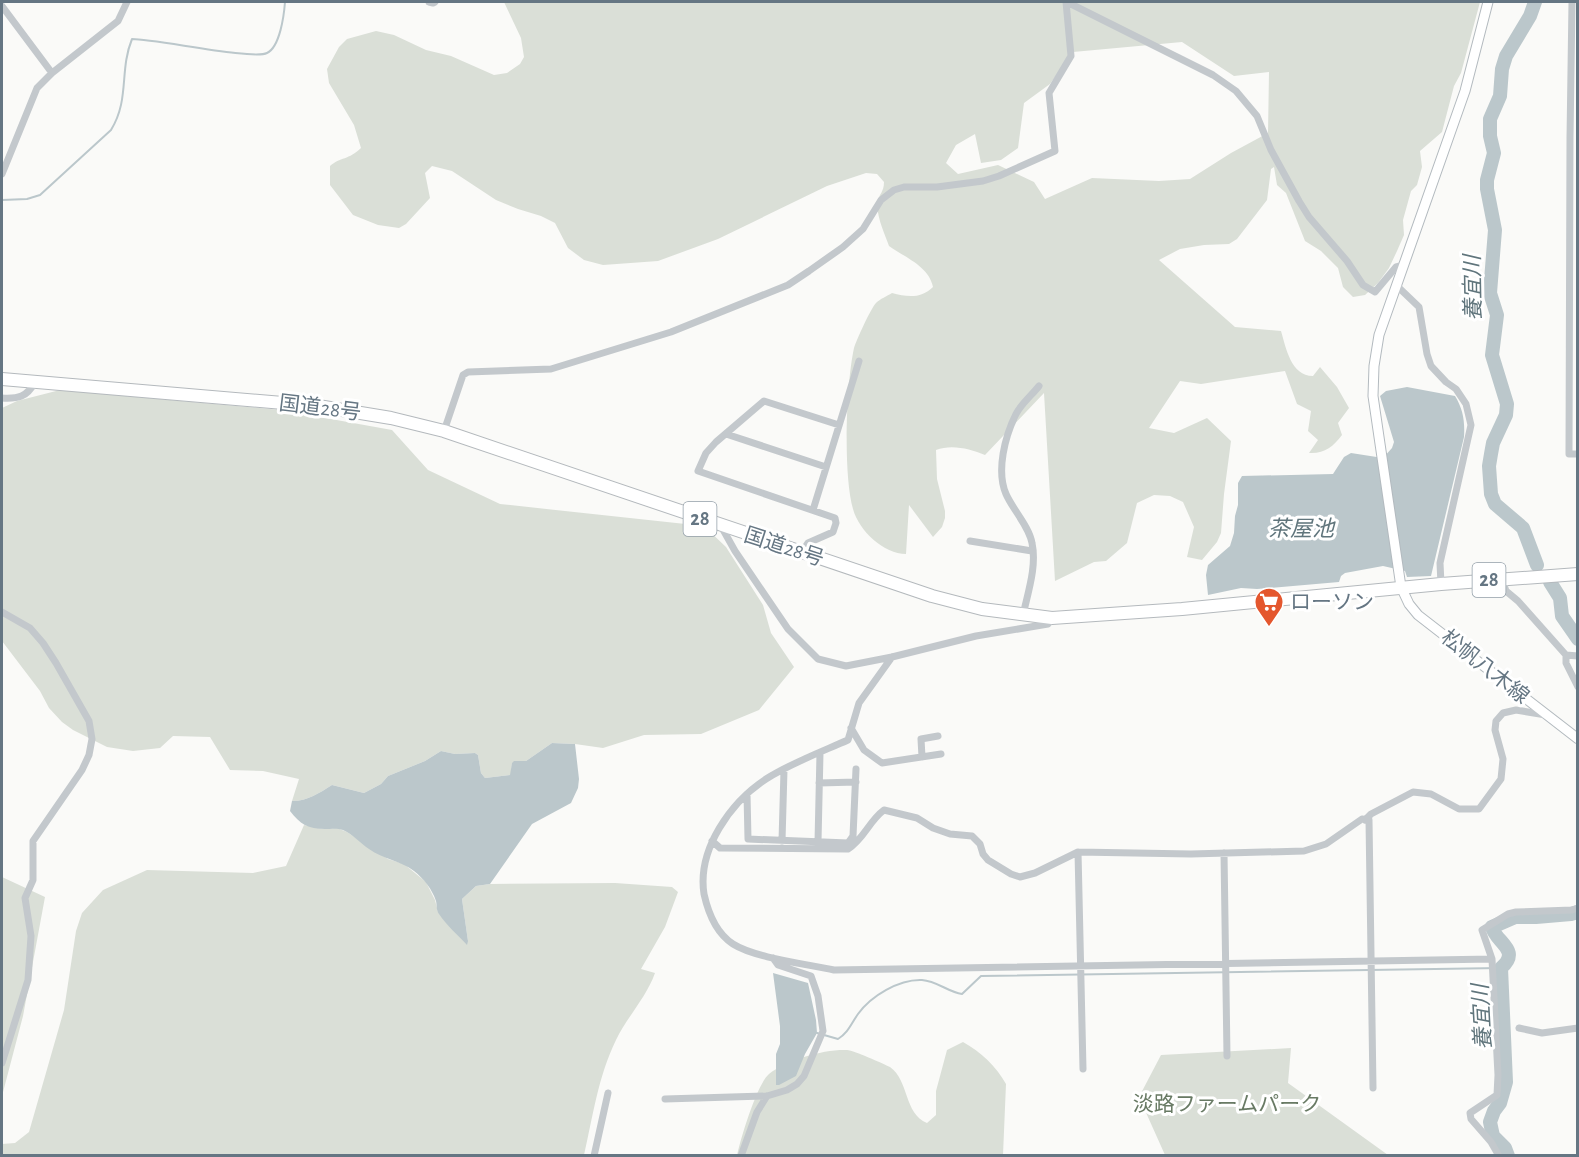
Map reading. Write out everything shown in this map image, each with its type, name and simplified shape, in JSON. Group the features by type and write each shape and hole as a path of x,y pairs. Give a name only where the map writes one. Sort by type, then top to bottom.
{"highway":[{"name":"国道28号","path":"2,379 318,406 391,418 444,431 942,599 982,609 1023,615 1052,618 1182,609 1401,587 1578,574"}],"street":[{"path":"2,174 37,88 52,73 118,21 128,2"},
{"path":"429,2 435,2"},
{"path":"1067,2 1214,75 1236,92 1257,116 1271,150 1314,224 1347,261 1363,285 1375,292 1396,267 1404,265"},
{"path":"444,431 463,375 468,372 551,369 671,332 788,285 809,272 863,229 881,200 894,190 904,187 937,187 983,181 999,177 1054,152 1049,93 1071,57 1067,2"},
{"path":"1401,587 1373,396 1374,366 1379,335 1465,92 1488,2"},
{"path":"1572,2 1574,139 1569,454 1578,454"},
{"path":"2,6 52,73"},
{"path":"1396,285 1419,307 1431,366 1456,389 1466,404 1471,425 1440,563 1441,584"},
{"path":"813,510 859,361"},
{"path":"2,398 16,399 29,393 35,382"},
{"path":"1023,615 1030,586 1032,541 1005,492 1003,449 1016,413 1040,387"},
{"path":"802,552 808,543 833,531 835,518 698,471 706,453 764,400 839,425"},
{"path":"726,434 826,467"},
{"path":"721,526 735,551 788,629 818,659 846,666 976,636 1048,624 1052,618"},
{"path":"970,541 1032,551"},
{"path":"1502,579 1506,591 1518,601 1566,655 1566,663 1578,687"},
{"name":"松帆八木線","path":"1401,587 1408,604 1418,615 1578,739"},
{"path":"2,612 30,628 43,643 89,721 92,739 89,755 82,770 33,841 33,880 25,898 31,936 28,980 2,1063"},
{"path":"1566,655 1578,656"},
{"path":"892,657 859,703 848,740 767,779 747,794 729,815 712,841 705,866 704,889 710,915 731,943 773,958 834,970 1492,961"},
{"path":"1365,820 1371,814 1413,792 1431,794 1459,809 1479,808 1501,779 1503,759 1495,730 1496,721 1503,713 1516,710 1546,715"},
{"path":"851,728 864,750 882,763 941,754"},
{"path":"922,757 921,739 938,736"},
{"path":"818,842 820,753"},
{"path":"747,794 748,839 848,843 853,836 856,769"},
{"path":"782,841 784,770"},
{"path":"819,783 856,782"},
{"path":"712,841 720,848 849,849 856,844 878,814 884,810 917,818 933,828 950,834 972,836 980,844 988,860 1020,877 1035,873 1078,852 1304,851 1326,844 1362,819 1369,820 1373,1088"},
{"path":"1078,852 1083,1069"},
{"path":"1224,853 1227,1056"},
{"path":"1499,1155 1471,1119 1470,1113 1497,1095 1492,961 1482,930 1516,912 1578,908"},
{"path":"665,1099 767,1096 787,1090 801,1080 822,1034 818,996 811,976 778,965 773,958"},
{"path":"1519,1028 1542,1033 1578,1028"},
{"path":"594,1155 608,1093"},
{"path":"741,1155 757,1112 767,1096"}],"green space":[{"path":"504,2 1480,2 1442,132 1420,151 1422,167 1417,185 1411,191 1403,220 1404,235 1389,268 1365,295 1353,297 1343,287 1338,268 1321,251 1305,241 1286,193 1277,185 1274,167 1271,169 1267,200 1237,239 1229,244 1180,249 1159,260 1235,327 1281,331 1291,360 1299,371 1313,376 1320,367 1337,387 1349,408 1338,423 1342,435 1328,449 1309,453 1318,440 1308,431 1311,411 1297,404 1285,371 1201,384 1180,381 1149,428 1174,433 1207,418 1231,441 1221,533 1217,542 1202,560 1187,557 1194,527 1183,502 1170,496 1154,495 1137,503 1127,543 1106,561 1094,562 1055,581 1044,393 985,455 961,448 948,447 936,450 937,479 945,518 942,527 933,537 909,505 906,554 881,546 867,533 856,517 850,494 847,452 848,406 854,348 867,318 878,302 892,293 914,296 924,294 933,287 927,273 889,246 877,206 884,182 877,174 866,173 827,186 718,239 658,261 603,265 584,260 568,248 555,223 496,200 452,171 432,166 425,173 430,198 406,224 399,228 378,225 353,215 330,185 330,166 361,148 354,125 329,83 327,69 339,47 347,39 376,31 394,35 426,50 451,56 494,75 507,73 520,64 524,57 521,38","holes":["1182,42 1234,76 1269,72 1268,133 1190,179 1159,181 1092,178 1045,199 1034,182 998,165 958,174 946,163 956,145 975,134 981,163 1001,160 1018,148 1024,103 1050,84 1073,52"]},
{"path":"60,390 281,410 392,430 428,470 500,504 704,526 726,547 763,605 771,633 794,667 759,710 701,734 644,735 603,748 552,743 526,761 512,763 511,775 485,778 481,773 478,755 475,753 455,754 441,751 425,761 388,776 381,784 364,793 332,785 318,794 298,801 292,801 299,779 263,771 230,770 210,737 173,736 160,748 133,751 107,747 62,722 49,708 40,691 2,641 2,408 17,401"},
{"path":"304,825 322,829 337,828 388,859 404,864 426,882 438,912 468,941 462,899 476,886 615,883 672,887 678,892 665,927 641,969 655,973 647,991 620,1032 610,1054 597,1097 584,1155 2,1156 2,1144 15,1143 29,1132 64,1010 76,931 82,913 103,890 147,870 253,873 286,866"},
{"path":"2,877 45,897 23,1016 2,1096"},
{"path":"963,1042 988,1060 1006,1084 1003,1155 737,1156 759,1089 769,1074 785,1064 806,1056 838,1050 847,1050 868,1057 890,1067 896,1073 914,1112 927,1123 936,1115 936,1091 947,1050"},
{"name":"淡路ファームパーク","path":"1291,1048 1288,1083 1388,1155 1165,1155 1139,1097 1161,1055"}],"water":[{"name":"茶屋池","path":"1407,387 1455,396 1464,420 1464,437 1431,576 1407,577 1405,571 1383,566 1345,573 1339,582 1257,589 1241,588 1208,595 1206,575 1208,565 1230,546 1238,505 1238,483 1242,476 1333,474 1344,457 1351,453 1383,458 1394,442 1380,396 1386,391"},
{"path":"552,743 575,744 578,788 571,803 532,824 490,884 476,886 462,899 467,945 442,918 430,888 414,871 374,852 343,830 319,829 305,825 290,811 292,801 318,794 332,785 364,793 381,784 388,776 425,761 441,751 455,754 475,753 478,755 481,773 485,778 510,775 514,761 526,761"},
{"path":"773,973 808,983 817,1033 796,1076 779,1085 776,1085 776,1054 780,1044 780,1026"}],"waterway":[{"path":"2,200 27,199 40,195 111,130 117,119 123,96 126,62 132,39 243,54 267,53 278,38 285,2"},
{"name":"養宜川","path":"1535,2 1530,16 1506,56 1502,69 1500,96 1490,119 1490,136 1494,153 1487,189 1495,230 1490,293 1497,315 1492,355 1507,404 1506,415 1493,443 1491,454 1489,466 1491,494 1495,504 1523,528 1537,565"},
{"name":"養宜川","path":"1550,582 1560,598 1562,616 1578,639"},
{"name":"養宜川","path":"1508,1156 1505,1148 1493,1136 1490,1122 1500,1103 1506,1082 1501,968 1509,956 1506,946 1492,927 1515,917 1578,912"},
{"path":"817,1033 838,1039 870,1001 886,990 913,980 938,984 962,994 981,976 1501,968"}],"place":[{"name":"ローソン","path":"1269,628"}]}
